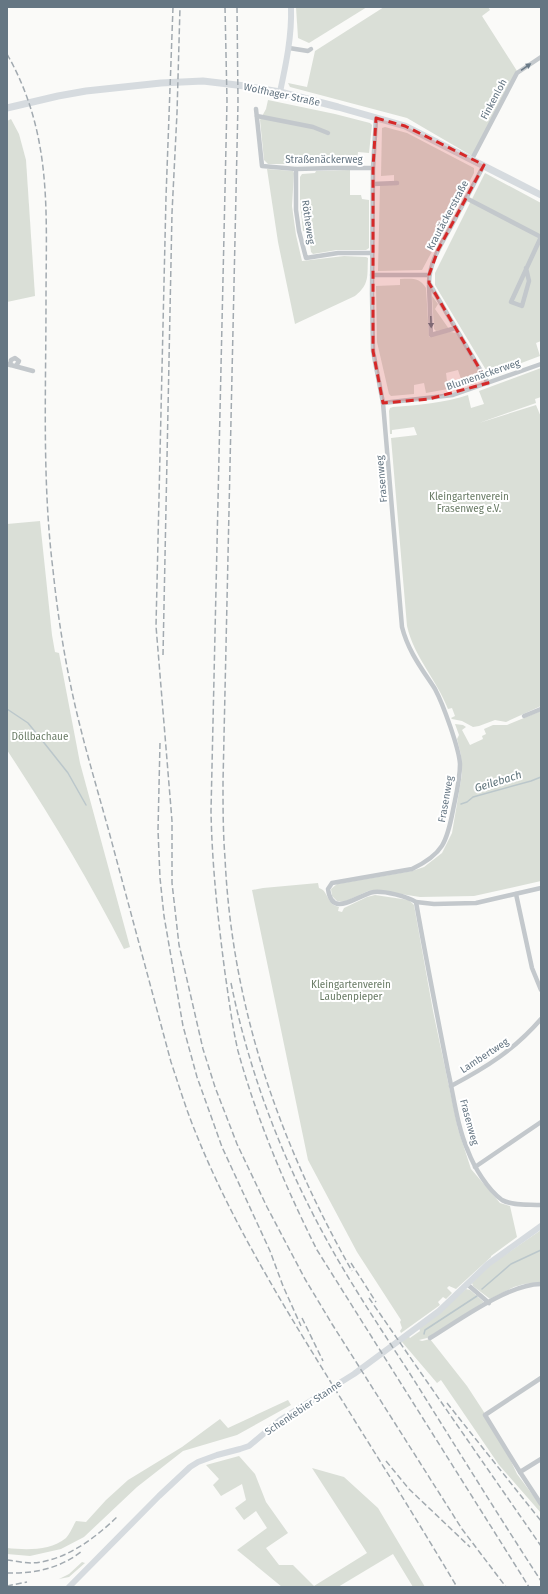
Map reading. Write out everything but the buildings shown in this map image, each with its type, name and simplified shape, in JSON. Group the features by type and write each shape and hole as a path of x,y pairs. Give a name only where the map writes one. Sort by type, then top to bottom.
{"main road":[{"name":"Wolfhager Straße","path":"7,108 86,91 186,81 226,83 280,92 405,126 541,195"}],"street":[{"path":"280,92 292,27 291,7"},
{"path":"289,48 308,51 311,49"},
{"name":"Finkenloh","path":"472,160 517,73 541,57"},
{"name":"Straßenäckerweg","path":"256,109 262,166 296,170 373,168"},
{"path":"257,116 313,127 328,133"},
{"name":"Frasenweg","path":"376,118 372,184 373,351 383,403 402,627 404,636 413,655 443,706 458,752 460,763 448,834 442,846 435,855 412,869 332,883 328,889 329,896 334,902 343,905 365,894 376,892 409,898 416,902 451,1086 465,1143 475,1167 486,1182 503,1200 512,1203 541,1205"},
{"name":"Krautäckerstraße","path":"456,328 431,335 429,275 431,265 438,250 484,165"},
{"name":"Rötheweg","path":"296,170 296,210 299,231 306,258 338,253 372,253"},
{"path":"372,184 397,183"},
{"path":"466,198 541,237 526,268 511,302 522,306 529,281 526,268"},
{"path":"372,275 429,275"},
{"path":"429,284 488,383"},
{"path":"16,366 19,361 15,358 11,360 9,364 20,369 33,371"},
{"name":"Blumenäckerweg","path":"383,403 429,399 453,395 541,364"},
{"path":"524,716 541,709"},
{"path":"416,902 434,904 476,903 541,888"},
{"path":"516,894 532,968 541,990"},
{"name":"Lambertweg","path":"451,1086 504,1054 527,1034 541,1019"},
{"path":"475,1167 541,1122"},
{"name":"Schenkebier Stanne","path":"68,1587 190,1467 198,1462 217,1455 249,1446 280,1420 354,1374 439,1311 488,1264 541,1226"},
{"path":"467,1284 489,1303"},
{"path":"430,1338 489,1303 516,1289 541,1284"},
{"path":"541,1378 485,1415 541,1504"},
{"path":"520,1472 541,1459"}],"highlighted area":[{"path":"376,118 405,126 484,165 438,250 429,275 429,283 488,383 429,399 383,403 373,351 373,168"}],"green space":[{"path":"296,7 367,7 309,43 298,38"},
{"path":"384,7 488,7 490,10 482,16 517,71 472,156 407,118 290,87 288,83 307,87 315,51"},
{"path":"268,100 370,123 372,125 369,153 358,152 357,164 268,164 264,160 260,120 266,109"},
{"path":"11,119 19,134 26,160 35,296 7,302 7,121"},
{"path":"385,127 407,133 474,168 474,173 422,270 378,271 380,185 394,184 394,175 381,176 382,128"},
{"path":"267,169 293,171 294,173 292,206 296,235 302,261 344,256 368,258 367,279 360,292 355,296 295,324 278,242"},
{"path":"350,170 350,195 361,195 362,199 369,200 369,248 366,250 337,250 313,254 311,252 308,231 303,231 300,203 300,177 302,174 315,173 316,171"},
{"path":"485,173 541,203 541,341 536,343 540,356 489,375 435,285 435,273"},
{"path":"400,279 418,280 426,288 429,337 448,332 459,335 482,378 463,385 458,370 446,373 448,389 426,393 424,383 414,385 414,394 391,396 389,394 377,342 376,286 400,285"},
{"path":"432,296 438,304 435,309 449,329 436,331 434,329"},
{"name":"Kleingartenverein Frasenweg e.V.","path":"541,368 541,397 535,399 536,403 479,423 536,405 541,417 541,706 506,722 495,720 473,727 462,721 451,718 455,716 452,708 448,709 438,688 420,658 410,637 407,626 391,438 417,435 414,427 392,430 392,434 390,434 389,411 390,408 393,407 440,402 468,395 471,408 484,404 479,391"},
{"name":"Döllbachaue","path":"40,521 55,652 59,653 80,763 130,947 124,949 68,848 7,750 7,524"},
{"path":"541,711 541,881 474,896 420,897 375,890 368,891 344,902 337,901 332,896 331,889 337,884 412,871 424,867 442,853 452,833 462,774 461,755 457,739 459,735 455,724 466,727 462,730 470,745 483,739 482,736 486,734 484,729 493,725 507,725"},
{"name":"Kleingartenverein Laubenpieper","path":"318,883 319,888 325,892 332,903 339,907 338,911 342,912 344,908 367,897 375,895 409,900 414,905 433,1011 458,1129 471,1169 500,1203 510,1206 517,1237 491,1256 456,1289 449,1286 447,1288 452,1293 446,1299 443,1297 438,1302 440,1305 401,1333 401,1320 357,1252 308,1160 252,890"},
{"path":"541,1230 541,1282 514,1287 490,1299 473,1286 472,1283 489,1266"},
{"path":"466,1289 470,1290 484,1302 427,1338 419,1340 422,1341 430,1339 467,1386 503,1444 517,1474 541,1506 541,1513 499,1465 441,1380 437,1383 402,1342 407,1334 410,1338 420,1331 419,1328"},
{"path":"288,1400 291,1405 237,1435 183,1451 137,1487 84,1537 61,1549 30,1556 7,1554 7,1548 38,1549 60,1542 66,1538 76,1521 86,1522 106,1500 128,1480 182,1447 220,1419 228,1428"},
{"path":"239,1456 255,1474 266,1502 288,1533 266,1548 279,1565 293,1565 314,1586 367,1553 312,1468 344,1477 378,1508 425,1587 413,1587 393,1554 338,1587 282,1587 237,1550 267,1528 256,1511 244,1520 235,1508 246,1500 242,1484 221,1496 213,1485 219,1479 206,1465"},
{"path":"82,1562 85,1563 69,1577 59,1579 69,1574"}],"waterway":[{"path":"7,709 28,723 68,773 86,805"},
{"name":"Geilebach","path":"461,804 467,802 473,797 541,777"},
{"path":"482,1289 511,1264 541,1250"},
{"path":"424,1334 425,1330 477,1296"}],"railway":[{"path":"173,7 166,197 156,626 172,821 172,883 179,945 203,1049 215,1087 237,1144 267,1207 305,1279 332,1324 462,1529 506,1587"},
{"path":"163,655 172,213 180,7"},
{"path":"225,7 227,101 211,811 218,913 234,1032 238,1051 263,1127 283,1177 317,1250 529,1587"},
{"path":"237,7 238,103 223,782 224,839 229,913 249,1020 264,1072 302,1173 352,1271"},
{"path":"7,54 22,84 32,114 40,144 44,174 46,205 45,436 47,503 58,614 75,705 171,1062 195,1131 209,1164 257,1259 311,1351 457,1587"},
{"path":"160,743 158,830 160,878 164,916 183,1026 197,1077 222,1147 270,1251 283,1286 301,1326"},
{"path":"231,983 247,1049 268,1113 280,1144 308,1205 334,1254 356,1290 541,1581"},
{"path":"351,1263 376,1302"},
{"path":"369,1298 541,1546"},
{"path":"302,1318 323,1361"},
{"path":"447,1403 541,1521"},
{"path":"386,1461 409,1489 470,1547"},
{"path":"7,1560 32,1563 56,1558 89,1541 117,1517"},
{"path":"7,1573 47,1569 65,1562 82,1551"},
{"path":"7,1586 27,1582"}]}
